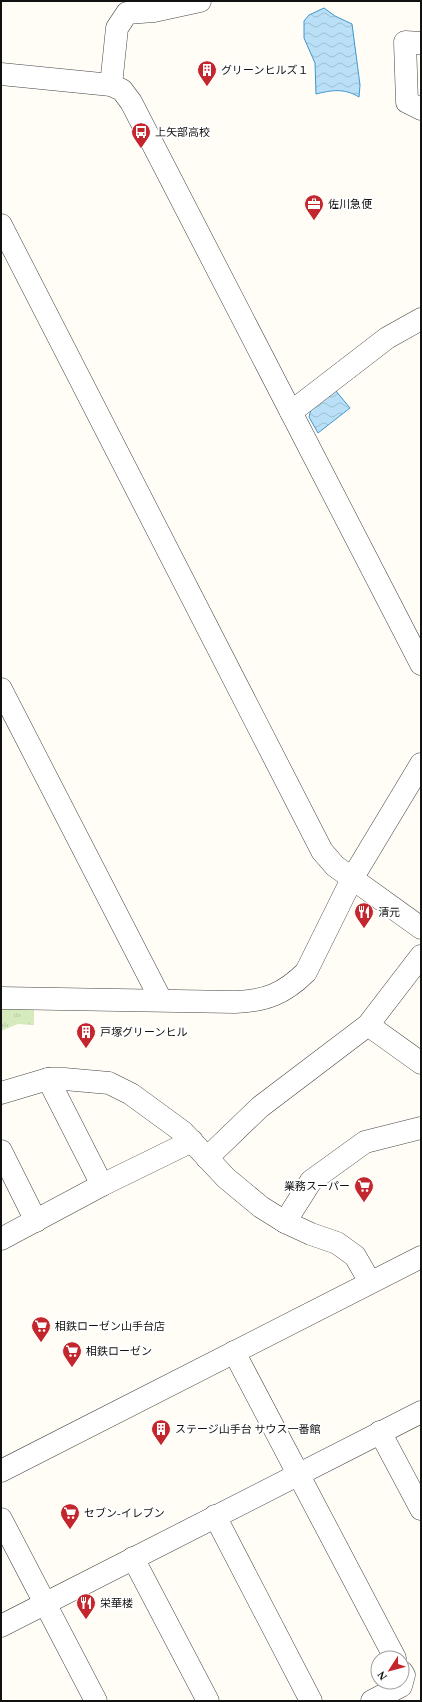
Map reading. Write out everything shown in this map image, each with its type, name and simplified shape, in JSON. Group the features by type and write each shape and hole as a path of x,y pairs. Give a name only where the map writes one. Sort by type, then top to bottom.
{"street":[{"path":"111,85 117,28 127,13 154,11 200,1"},
{"path":"421,43 405,42 408,102 421,109"},
{"path":"1,74 111,85 122,90 131,102 421,664"},
{"path":"1,225 322,851 335,866 421,928"},
{"path":"291,412 387,338 421,319"},
{"path":"1,689 161,1000"},
{"path":"1,998 235,1002 259,1001 277,994 295,984 306,972 315,956 352,877 421,764"},
{"path":"207,1158 260,1107 368,1025 421,956"},
{"path":"368,1025 421,1063"},
{"path":"48,1079 102,1185"},
{"path":"1,1093 48,1079 109,1083 131,1094 183,1132 226,1178 261,1207 285,1222 311,1234 337,1243 355,1256 370,1282"},
{"path":"285,1222 311,1181 365,1142 421,1128"},
{"path":"1,1239 102,1185 192,1141"},
{"path":"1,1151 36,1221"},
{"path":"1,1470 421,1257"},
{"path":"234,1352 391,1650"},
{"path":"1,1626 421,1412"},
{"path":"380,1432 421,1509"},
{"path":"215,1516 311,1701"},
{"path":"1,1519 96,1701"},
{"path":"133,1558 208,1701"},
{"path":"372,1701 393,1690"}],"green space":[{"path":"1,1008 34,1008 34,1025 18,1024 1,1031"}],"water":[{"path":"324,8 335,16 352,24 360,85 359,97 343,91 316,94 315,63 304,38 304,21 309,15"},
{"path":"336,391 350,408 318,433 309,417 311,409"}],"place":[{"name":"グリーンヒルズ１","path":"207,87"},
{"name":"上矢部高校","path":"141,149"},
{"name":"佐川急便","path":"314,221"},
{"name":"清元","path":"364,929"},
{"name":"戸塚グリーンヒル","path":"86,1049"},
{"name":"業務スーパー","path":"364,1203"},
{"name":"相鉄ローゼン山手台店","path":"41,1343"},
{"name":"相鉄ローゼン","path":"72,1368"},
{"name":"ステージ山手台 サウス一番館","path":"161,1446"},
{"name":"セブン-イレブン","path":"70,1530"},
{"name":"栄華楼","path":"86,1620"}]}
